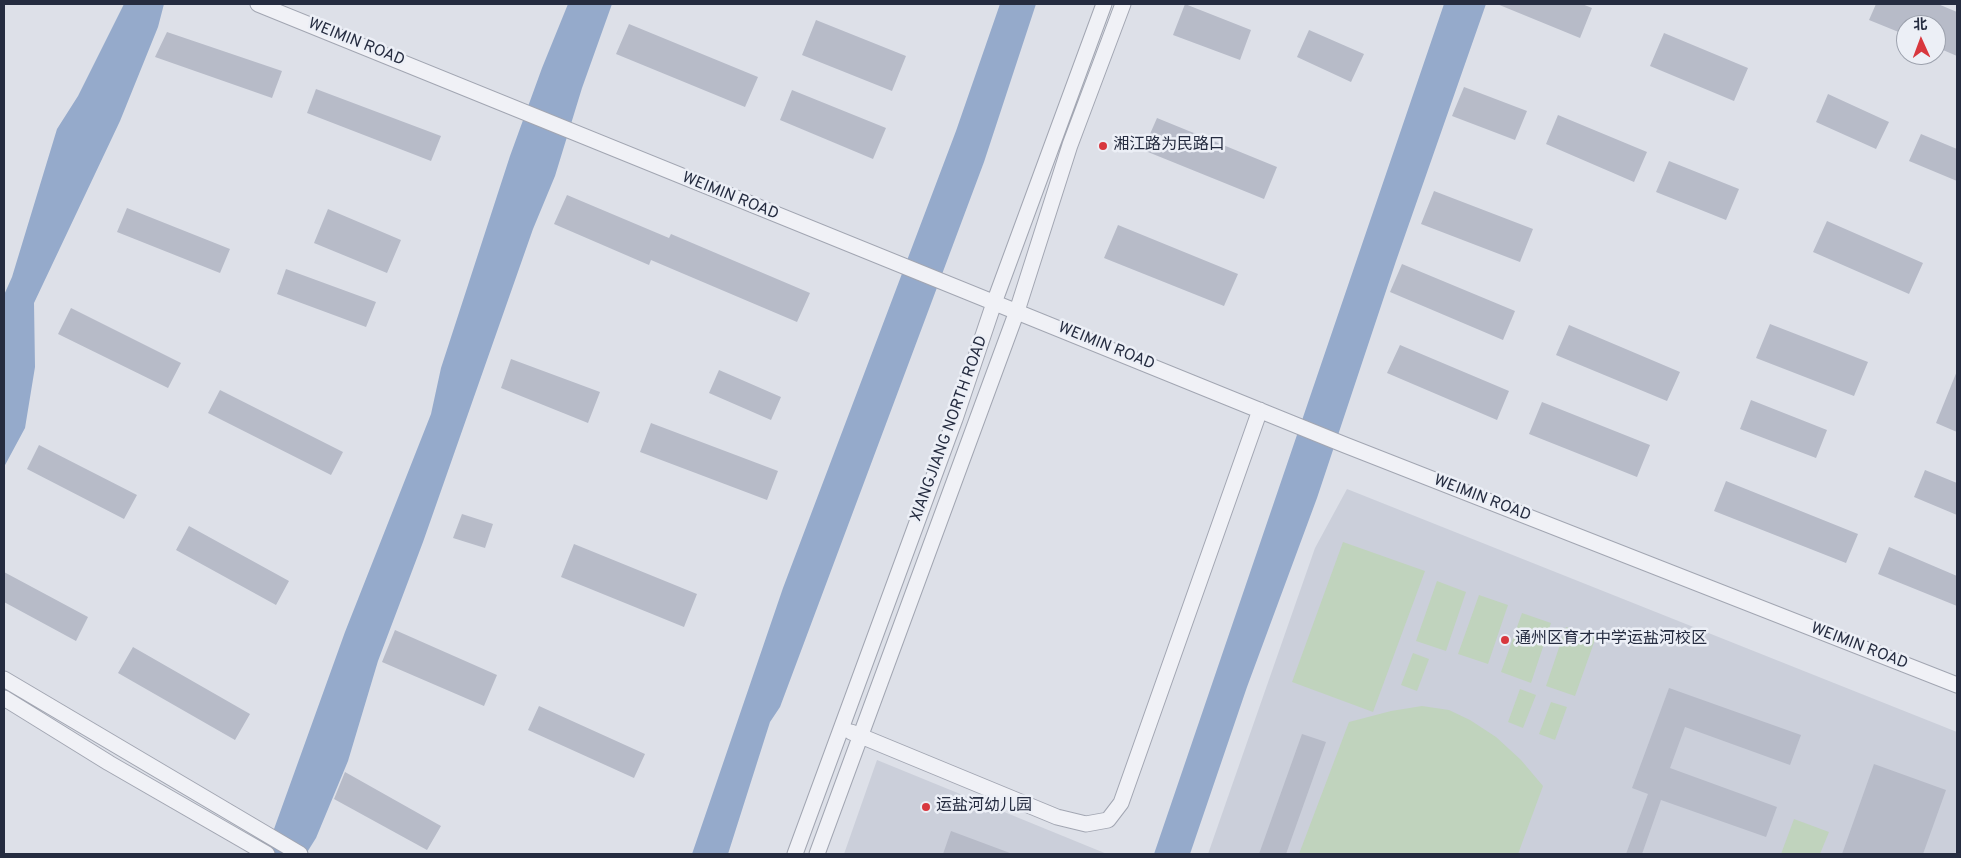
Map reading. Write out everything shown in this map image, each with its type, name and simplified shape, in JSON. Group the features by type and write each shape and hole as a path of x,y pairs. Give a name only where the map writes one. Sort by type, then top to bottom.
{"street":[{"name":"WEIMIN ROAD","path":"258,4 894,264 1017,311 1345,445 1957,685"},
{"name":"XIANGJIANG NORTH ROAD","path":"795,854 955,419 994,303 1104,4"},
{"name":"XIANGJIANG NORTH ROAD","path":"818,854 1017,311 1070,145 1123,4"},
{"path":"840,728 1056,817 1086,824 1108,820 1122,802 1260,410"},
{"path":"4,679 300,854"},
{"path":"4,698 109,764 267,854"}],"shaded area":[{"name":"通州区育才中学运盐河校区","path":"1347,489 1957,732 1956,854 1208,854 1315,548"},
{"name":"运盐河幼儿园","path":"877,760 1107,854 844,854"}],"green space":[{"path":"1343,542 1425,571 1373,712 1292,682"},
{"path":"1437,581 1466,592 1446,651 1416,641"},
{"path":"1479,595 1508,605 1488,664 1458,654"},
{"path":"1522,613 1551,623 1531,683 1501,672"},
{"path":"1566,627 1596,637 1575,696 1546,686"},
{"path":"1413,653 1429,659 1417,691 1401,685"},
{"path":"1520,689 1536,695 1523,728 1508,722"},
{"path":"1551,702 1567,707 1555,740 1539,734"},
{"path":"1422,706 1449,710 1470,720 1496,737 1521,760 1543,786 1518,854 1299,854 1349,722 1391,711"},
{"path":"1794,819 1829,832 1820,854 1781,854"}],"water":[{"path":"124,4 164,4 158,27 120,121 34,303 35,367 25,428 4,467 4,295 12,277 57,129 78,96"},
{"path":"568,4 612,4 582,88 555,176 533,229 423,542 378,661 348,761 316,838 306,854 265,854 345,632 431,414 441,368 510,156"},
{"path":"1000,4 1036,4 984,162 780,707 770,722 728,854 692,854 783,588 956,131"},
{"path":"1444,4 1486,4 1396,261 1317,498 1247,687 1190,854 1154,854"}],"building":[{"path":"1185,4 1251,30 1240,60 1173,35"},
{"path":"1497,4 1582,4 1592,8 1580,38"},
{"path":"1876,4 1938,4 1957,12 1957,56 1946,51 1946,15 1896,15 1896,31 1869,20"},
{"path":"816,20 906,56 892,91 802,55"},
{"path":"629,24 758,77 745,107 616,54"},
{"path":"1309,30 1364,54 1351,82 1297,57"},
{"path":"167,32 282,71 272,98 155,57"},
{"path":"1664,33 1748,68 1734,101 1650,66"},
{"path":"1464,87 1527,111 1515,140 1452,116"},
{"path":"316,89 441,136 431,161 307,113"},
{"path":"792,90 886,128 873,159 780,120"},
{"path":"1828,94 1889,122 1876,149 1816,122"},
{"path":"1558,115 1647,152 1634,182 1546,144"},
{"path":"1157,118 1277,167 1264,199 1143,150"},
{"path":"1921,134 1957,149 1957,181 1909,161"},
{"path":"1669,161 1739,189 1726,220 1656,192"},
{"path":"1434,191 1533,229 1520,262 1421,224"},
{"path":"567,195 669,238 671,234 810,293 797,322 651,260 649,265 554,224"},
{"path":"127,208 230,249 220,273 117,232"},
{"path":"328,209 401,240 387,273 314,243"},
{"path":"1827,221 1923,263 1909,294 1813,252"},
{"path":"1118,225 1238,274 1224,306 1104,258"},
{"path":"1402,264 1515,311 1503,340 1390,292"},
{"path":"286,269 376,302 366,327 277,294"},
{"path":"71,308 181,363 168,388 58,334"},
{"path":"1770,324 1868,362 1854,396 1756,358"},
{"path":"1569,325 1680,372 1667,401 1556,355"},
{"path":"1400,345 1509,391 1497,420 1387,373"},
{"path":"511,359 600,392 588,423 501,388"},
{"path":"719,370 781,397 771,420 709,393"},
{"path":"1957,371 1957,432 1936,423"},
{"path":"220,390 343,452 331,475 208,413"},
{"path":"1751,400 1827,430 1816,458 1740,429"},
{"path":"1542,402 1650,445 1637,477 1529,434"},
{"path":"651,423 778,471 767,500 640,452"},
{"path":"39,445 137,495 124,519 27,469"},
{"path":"1925,470 1957,483 1957,515 1914,497"},
{"path":"1726,481 1858,534 1846,563 1714,511"},
{"path":"462,514 493,524 485,548 453,538"},
{"path":"189,526 289,581 276,605 176,550"},
{"path":"574,544 697,594 684,627 561,577"},
{"path":"1889,547 1957,576 1957,606 1878,574"},
{"path":"4,572 88,617 76,641 4,602"},
{"path":"395,630 497,675 484,706 382,662"},
{"path":"133,647 250,714 235,740 118,673"},
{"path":"1669,688 1801,735 1790,765 1685,727 1670,768 1777,807 1766,837 1661,800 1642,854 1626,854 1648,794 1632,788"},
{"path":"539,706 645,754 634,778 528,730"},
{"path":"1302,734 1326,742 1286,854 1259,854"},
{"path":"1874,764 1946,790 1923,854 1842,854"},
{"path":"345,772 441,826 427,850 334,799"},
{"path":"951,831 1010,853 1010,854 943,854"}],"place":[{"name":"湘江路为民路口","path":"1103,146"},
{"name":"通州区育才中学运盐河校区","path":"1505,640"},
{"name":"运盐河幼儿园","path":"926,807"}]}
